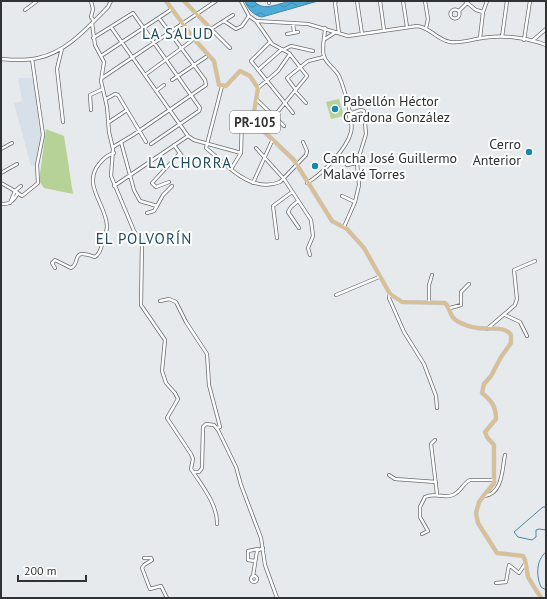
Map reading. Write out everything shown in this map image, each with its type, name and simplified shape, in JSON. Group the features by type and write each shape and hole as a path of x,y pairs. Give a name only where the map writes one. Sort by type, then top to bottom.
{"main road":[{"path":"166,1 195,40 214,61 218,83 222,86 227,86 240,71 250,76 258,88"},
{"path":"184,1 211,29 195,40"},
{"name":"PR-105","path":"258,88 254,119 262,131 291,157 332,221 344,227 366,251 390,294"},
{"path":"390,294 402,302 429,301 445,303 450,308 452,316 456,320 475,328 507,330 512,335 512,339 482,392 491,400 495,408 496,419 485,432 487,438 492,441 494,445 492,461 494,480 478,504 476,520 492,547 499,553 522,556 530,582 542,598"}],"street":[{"path":"25,10 37,1"},
{"path":"91,1 93,9 91,17 93,22 93,38 104,62 101,78 106,99 114,153 111,173 114,186 134,231 142,243 141,304 165,340 162,371 166,383 178,399 167,418 191,454 193,460 191,467 209,497 217,524"},
{"path":"1,59 40,58 62,48 73,41 93,22 111,1"},
{"path":"101,78 216,1"},
{"path":"242,1 249,16 256,21 270,42 290,54 300,66 306,77 262,131"},
{"path":"336,1 339,34"},
{"path":"357,1 362,34"},
{"path":"380,1 384,30"},
{"path":"403,1 407,26"},
{"path":"426,1 428,18 426,28"},
{"path":"480,38 483,12 487,1"},
{"path":"502,37 507,1"},
{"path":"524,40 530,1"},
{"path":"459,11 466,2 476,10 483,12"},
{"path":"101,56 172,9"},
{"path":"93,38 133,13 200,108 199,111 151,144"},
{"path":"230,48 211,29 233,15"},
{"path":"224,21 236,29 242,26 249,16"},
{"path":"113,147 205,86 206,82 159,18"},
{"path":"256,21 308,24 348,36 407,26 420,26 426,28 441,39 450,42 502,37 532,41 546,45"},
{"path":"293,23 294,32"},
{"path":"111,27 188,136 194,140 241,153"},
{"path":"325,28 323,51 324,57 340,78 351,124"},
{"path":"532,41 546,29"},
{"path":"287,34 298,32"},
{"path":"325,39 336,32"},
{"path":"145,75 195,40"},
{"path":"270,42 251,62 293,113"},
{"path":"258,70 283,50 291,46 313,51"},
{"path":"62,48 57,69 63,122"},
{"path":"258,88 278,72 290,54"},
{"path":"172,80 206,57"},
{"path":"306,103 287,79 288,76 309,60 324,57"},
{"path":"1,183 22,196 37,185 37,165 43,135 32,59"},
{"path":"156,91 164,85"},
{"path":"222,86 206,148 236,174 253,183 276,183 284,178 307,154 303,142"},
{"path":"91,110 90,94 103,89"},
{"path":"106,99 116,94 118,95 146,142"},
{"path":"257,100 284,126"},
{"path":"109,122 127,110"},
{"path":"344,227 355,202 358,185 356,163 366,134 364,111 357,111 349,114"},
{"path":"307,183 316,177 336,157 350,134 352,120 357,111"},
{"path":"349,114 352,120"},
{"path":"231,169 241,153 242,116"},
{"path":"114,186 188,136"},
{"path":"253,183 272,141"},
{"path":"121,142 135,192 140,201 157,206"},
{"path":"1,149 12,143"},
{"path":"174,145 190,166"},
{"path":"256,148 284,178 311,222 313,240 308,248 310,255"},
{"path":"55,268 52,263 55,260 71,268 75,265 76,258 81,254 85,253 95,256 99,253 106,233 107,225 105,213 95,194 92,176 103,160 114,153"},
{"path":"169,182 156,187 152,182 180,153"},
{"path":"347,165 356,163"},
{"path":"1,173 17,164"},
{"path":"10,203 15,191 21,186"},
{"path":"147,213 154,211 161,198 172,186"},
{"path":"277,238 273,206 292,192"},
{"path":"1,204 13,202 18,193"},
{"path":"342,196 355,202"},
{"path":"298,201 290,207 288,212 299,228"},
{"path":"487,329 505,315 516,302 514,270 535,261"},
{"path":"429,301 429,285 432,275"},
{"path":"336,295 380,276"},
{"path":"450,308 461,305 461,292 469,284"},
{"path":"390,294 389,298 398,322 424,364 436,396 437,408"},
{"path":"160,302 169,299 176,302 186,322 206,351 209,385 220,423 220,427 217,428"},
{"path":"505,315 520,322 527,336"},
{"path":"193,472 198,473 202,468 203,427 209,424 217,428 236,467 263,548 265,565 275,598"},
{"path":"435,440 431,444 437,494"},
{"path":"483,496 492,493 501,482 504,455"},
{"path":"389,475 395,479 436,482"},
{"path":"422,534 428,531 420,517 421,503 427,496 437,494 446,496 453,495 470,480 494,480"},
{"path":"255,561 248,560 248,551 263,548"},
{"path":"253,576 255,561 259,549"},
{"path":"144,558 151,558 152,560 142,568 150,589 161,586 164,589 167,598"},
{"path":"496,583 506,582 509,565 519,574 525,564"}],"shaded area":[{"path":"18,78 33,78 41,133 36,166 31,166 14,103 22,101"}],"green space":[{"name":"Pabellón Héctor Cardona González","path":"339,99 344,116 331,119 326,102"},
{"path":"46,129 64,136 73,194 44,188 39,181"}],"water":[{"path":"245,1 254,1 267,7 293,1 318,1 262,17 251,11"}],"waterway":[{"path":"546,507 543,507 514,532 518,537 532,540 536,537 536,530 546,530"},
{"path":"546,552 540,559 538,568 538,578 541,587 546,590"}],"place":[{"name":"Pabellón Héctor Cardona González","path":"335,109"},
{"name":"Cerro Anterior","path":"529,152"},
{"name":"Cancha José Guillermo Malavé Torres","path":"315,166"}],"district":[{"name":"LA SALUD","path":"178,34"},
{"name":"LA CHORRA","path":"190,163"},
{"name":"EL POLVORÍN","path":"144,239"}]}
